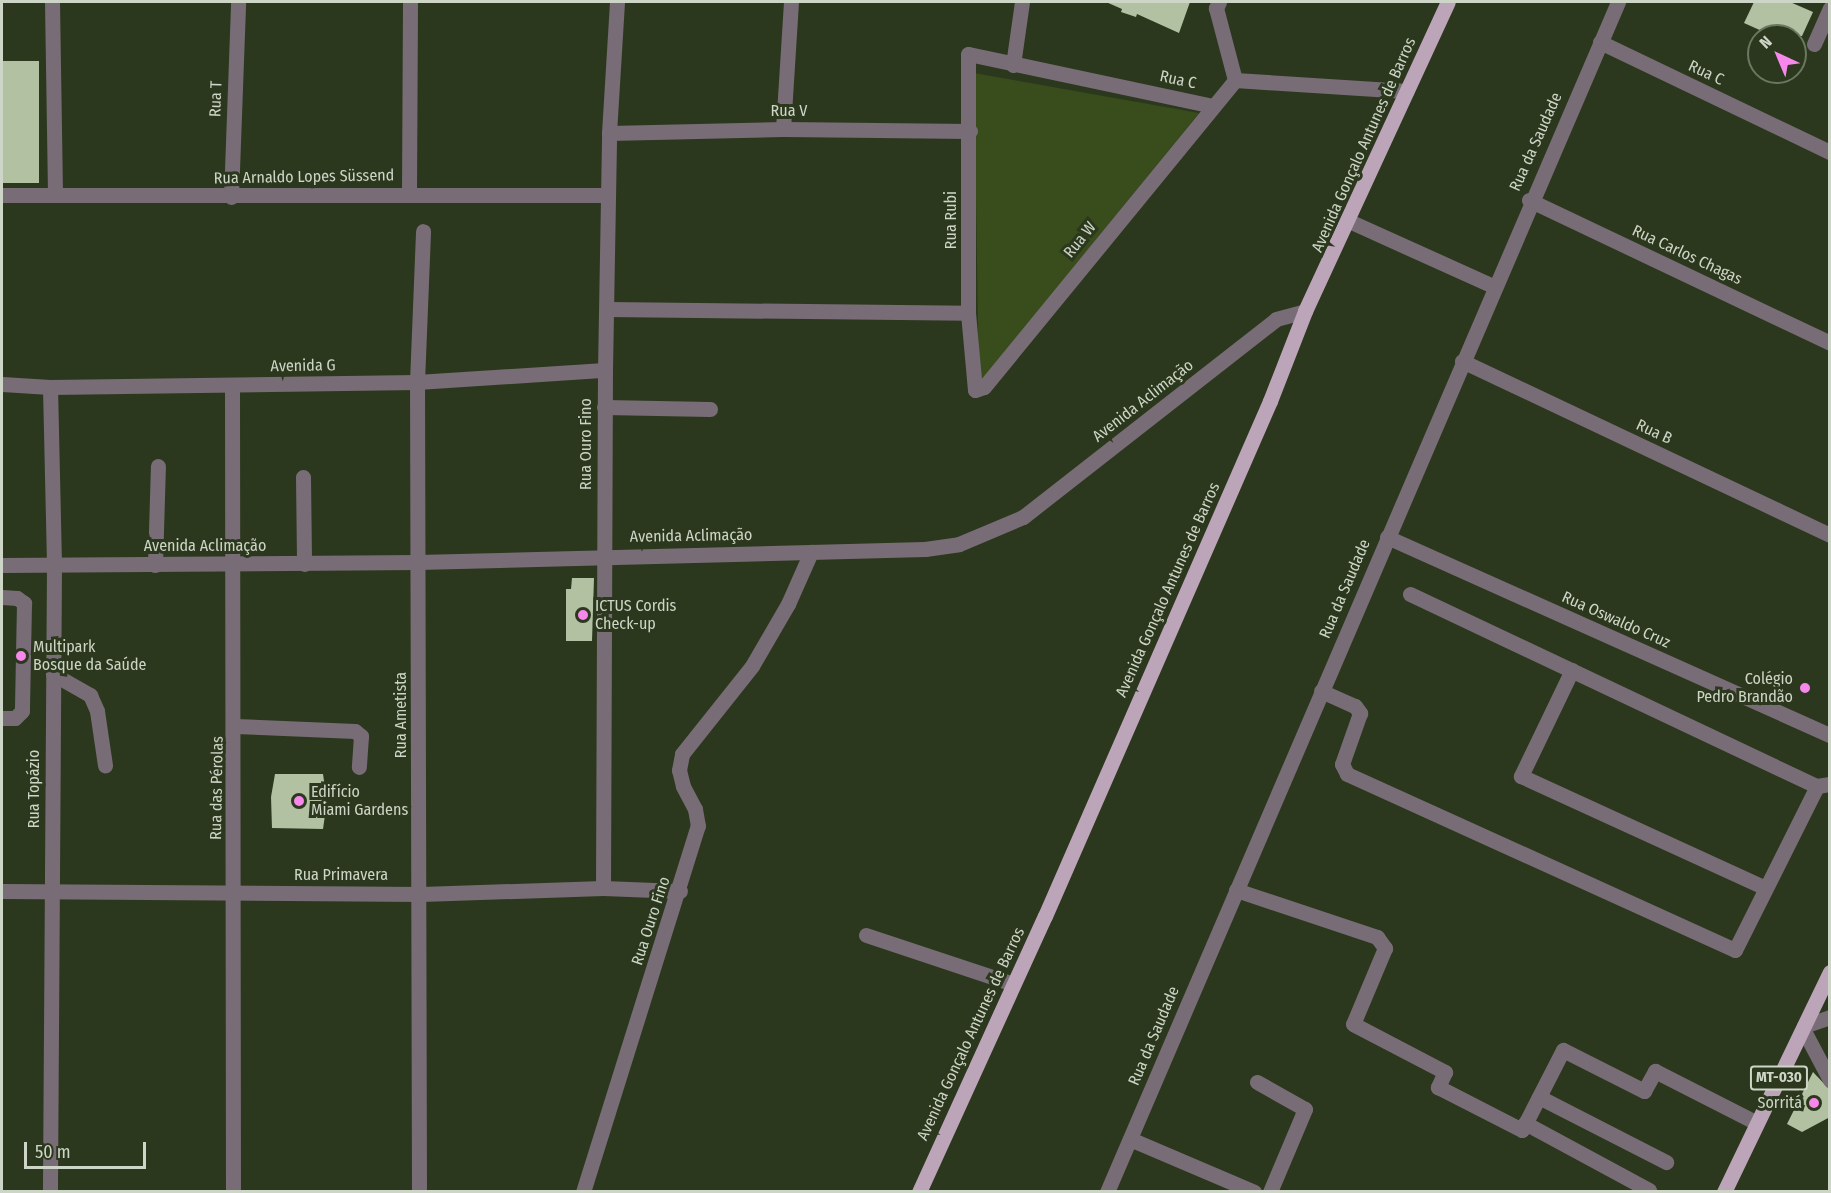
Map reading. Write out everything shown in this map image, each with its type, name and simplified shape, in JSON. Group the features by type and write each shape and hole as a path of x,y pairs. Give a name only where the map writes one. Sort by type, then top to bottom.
{"main road":[{"name":"Avenida Gonçalo Antunes de Barros","path":"919,1191 1013,984 1270,401 1305,311 1448,2"},
{"name":"MT-030","path":"1728,1189 1830,972"}],"street":[{"path":"51,2 55,194"},
{"name":"Rua T","path":"231,197 238,2"},
{"path":"409,193 410,2"},
{"name":"Rua Ouro Fino","path":"603,888 604,370 608,309 609,134 617,2"},
{"path":"783,129 791,2"},
{"path":"1013,65 1022,2"},
{"path":"1219,2 1216,8 1235,80 1407,91"},
{"name":"Rua da Saudade","path":"1107,1191 1529,200 1617,2"},
{"path":"1814,44 1830,8"},
{"name":"Rua C","path":"1600,42 1830,152"},
{"name":"Rua C","path":"968,54 1213,106 1235,80"},
{"name":"Rua Rubi","path":"968,54 970,131 968,313 973,387"},
{"name":"Rua W","path":"973,387 978,390 984,387 1213,106"},
{"name":"Rua V","path":"609,134 783,129 970,131"},
{"name":"Rua Arnaldo Lopes Süssend","path":"2,195 231,197 409,193 608,195"},
{"name":"Rua Carlos Chagas","path":"1529,200 1830,343"},
{"path":"1349,220 1493,286"},
{"name":"Rua Ametista","path":"419,1191 421,894 417,382 423,231"},
{"path":"608,309 968,313"},
{"name":"Avenida Aclimação","path":"2,565 304,564 925,549 989,534 1023,517 1276,319 1305,311"},
{"name":"Rua B","path":"1462,361 1830,535"},
{"name":"Avenida G","path":"2,384 50,387 417,382 604,370"},
{"name":"Rua das Pérolas","path":"232,385 235,565 233,1191"},
{"name":"Rua Topázio","path":"50,387 54,565 50,1191"},
{"path":"604,407 710,409"},
{"path":"155,565 158,466"},
{"path":"303,477 304,564"},
{"name":"Rua Oswaldo Cruz","path":"1387,537 1830,735"},
{"name":"Rua Ouro Fino","path":"583,1191 680,891 698,826 681,778 682,754 752,666 788,604 811,552"},
{"path":"1321,691 1355,706 1360,713 1342,764 1347,774 1735,950 1766,888 1823,785 1410,594"},
{"path":"2,597 17,598 24,603 22,711 15,718 2,718"},
{"path":"1572,670 1521,776 1766,888"},
{"path":"53,674 90,695 97,711 105,765"},
{"path":"235,726 355,731 361,736 359,767"},
{"name":"Rua Primavera","path":"2,891 421,894 603,888 680,891"},
{"path":"1236,891 1377,937 1385,948 1353,1024 1446,1072 1438,1087 1522,1130 1563,1050 1644,1091 1655,1071 1757,1124"},
{"path":"866,935 1013,984"},
{"path":"1830,1017 1804,1027 1830,1080"},
{"path":"1257,1082 1305,1109 1270,1191"},
{"path":"1539,1097 1666,1162"},
{"path":"1525,1123 1649,1190"},
{"path":"1130,1139 1254,1191"}],"green space":[{"path":"974,73 1199,113 979,384"}],"building":[{"path":"1106,2 1190,2 1179,33 1137,14 1136,17 1121,12 1122,9"},
{"path":"1754,2 1790,2 1813,12 1807,25 1744,23"},
{"path":"2,61 39,61 39,183 2,183"},
{"name":"ICTUS Cordis Check-up","path":"572,578 594,578 592,641 566,641 566,589 571,589"},
{"name":"Edifício Miami Gardens","path":"275,774 323,774 327,801 323,829 272,828 271,797"},
{"name":"Sorritá","path":"1813,1072 1830,1090 1830,1117 1802,1132 1787,1124"}],"place":[{"name":"ICTUS Cordis Check-up","path":"583,615"},
{"name":"Multipark Bosque da Saúde","path":"21,656"},
{"name":"Colégio Pedro Brandão","path":"1805,688"},
{"name":"Edifício Miami Gardens","path":"299,801"},
{"name":"Sorritá","path":"1814,1103"}]}
